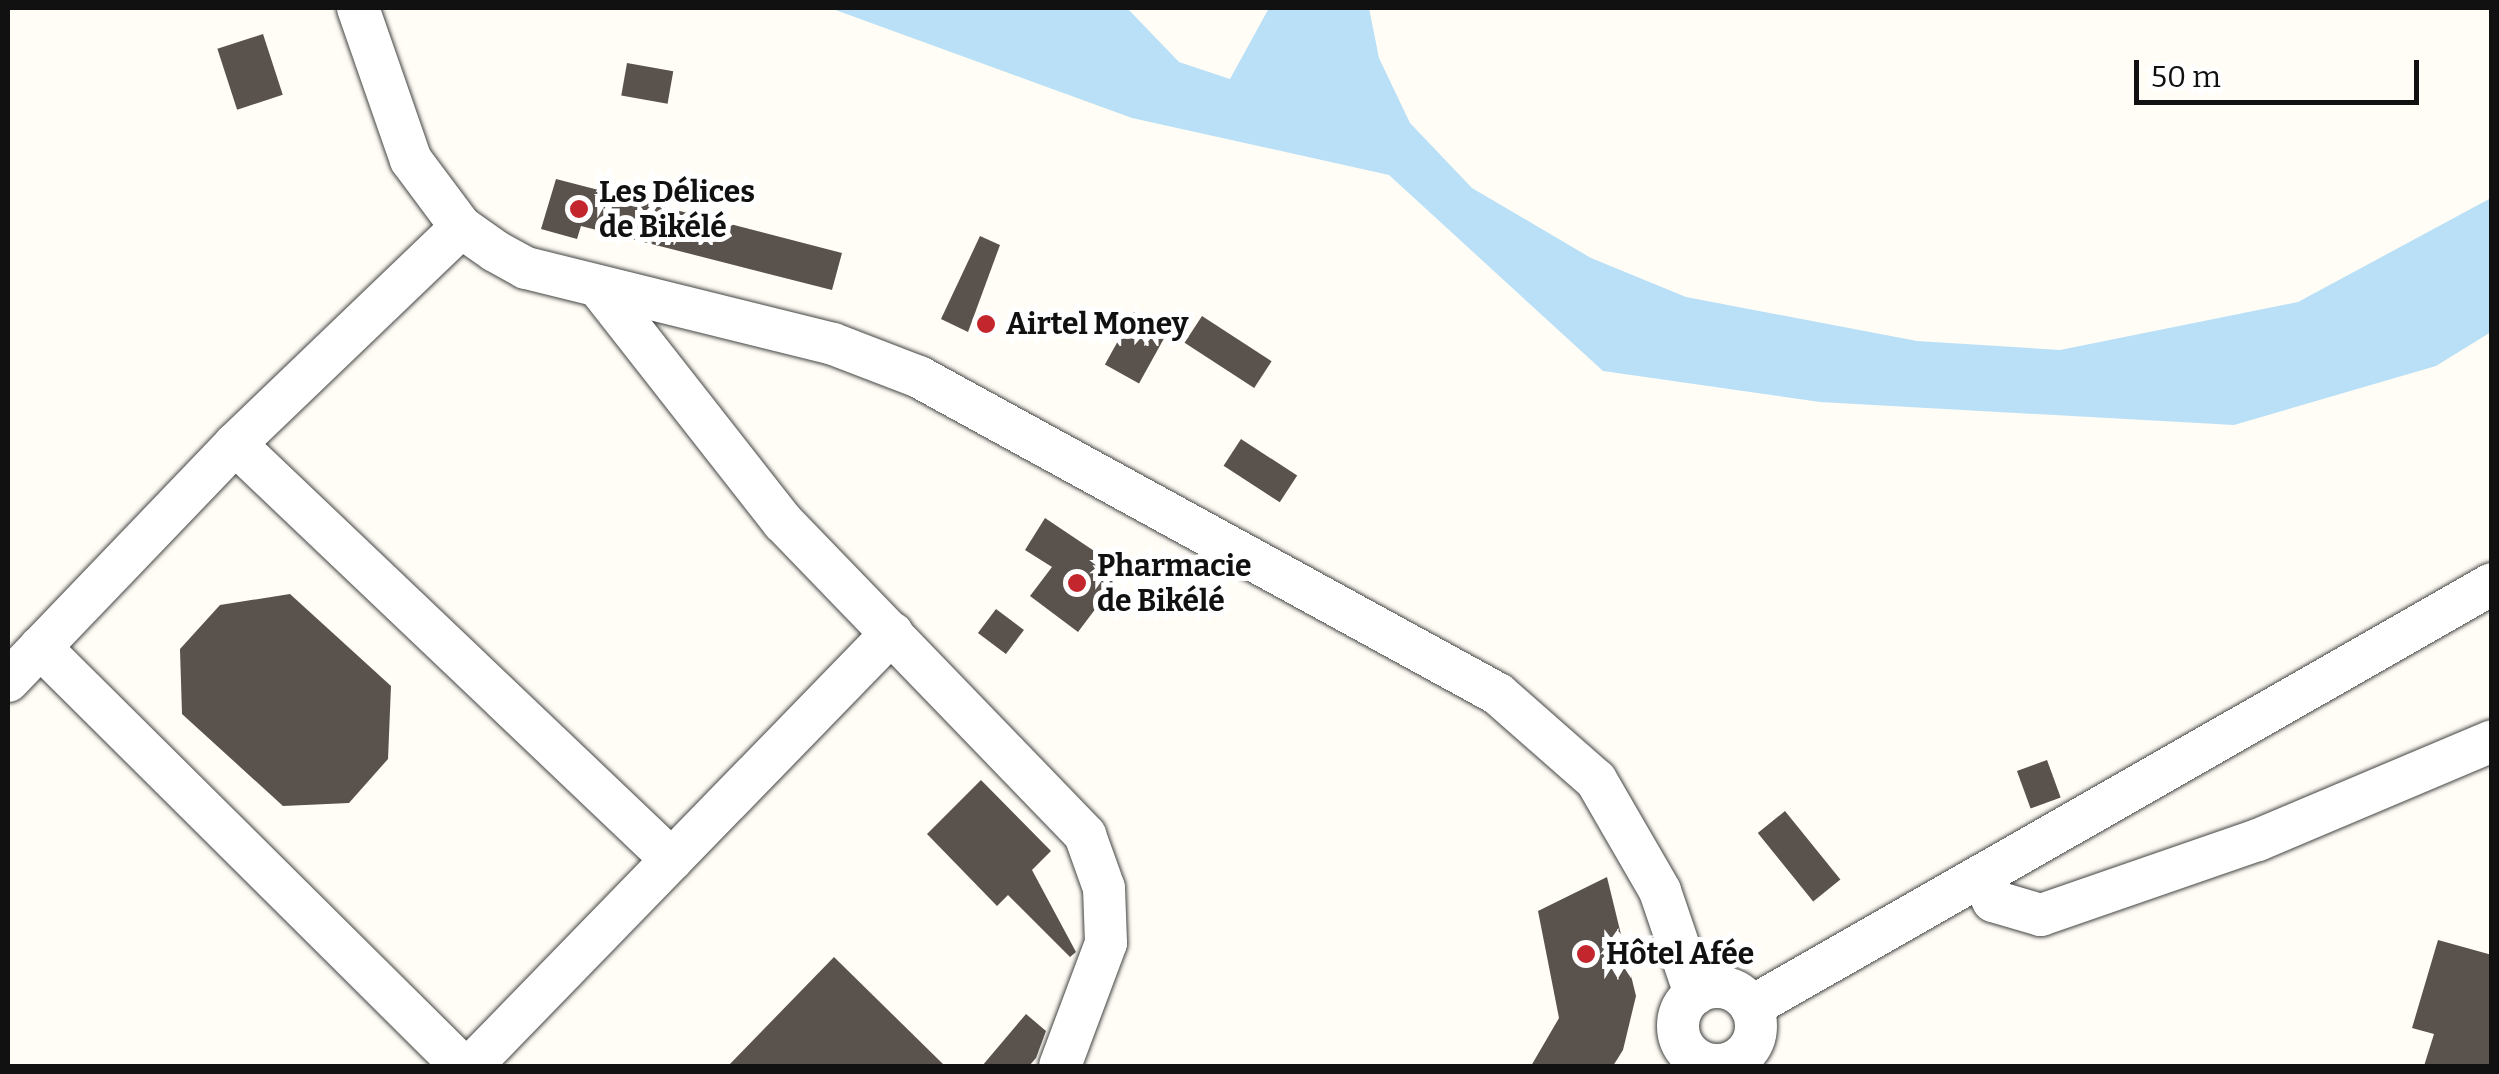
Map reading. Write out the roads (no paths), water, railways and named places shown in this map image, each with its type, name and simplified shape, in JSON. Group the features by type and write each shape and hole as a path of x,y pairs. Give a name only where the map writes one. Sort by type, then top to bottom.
{"street":[{"path":"358,8 410,160 461,227 526,268 600,290 833,344 919,377 1498,694 1596,780 1660,891 1678,1030 1690,1054 1713,1066 1749,1049 1751,1007"},
{"path":"8,681 235,444 461,227"},
{"path":"600,290 783,522 1085,836 1104,888 1106,944 1060,1066"},
{"path":"235,444 672,860"},
{"path":"1751,1007 2492,584"},
{"path":"472,1066 892,633"},
{"path":"40,647 462,1066"},
{"path":"1980,877 1992,901 2041,914 2258,840 2492,741"},
{"path":"1678,1030 1721,988 1751,1007"}],"water":[{"path":"830,8 1127,8 1179,62 1230,79 1269,8 1369,8 1379,58 1410,123 1472,188 1591,258 1686,297 1917,341 2060,350 2298,302 2491,198 2491,332 2436,366 2234,425 1820,402 1603,371 1389,175 1132,118"}],"place":[{"name":"Les Délices de Bikélé","path":"579,209"},
{"name":"Airtel Money","path":"986,324"},
{"name":"Pharmacie de Bikélé","path":"1077,583"},
{"name":"Hôtel Afée","path":"1586,954"}]}
